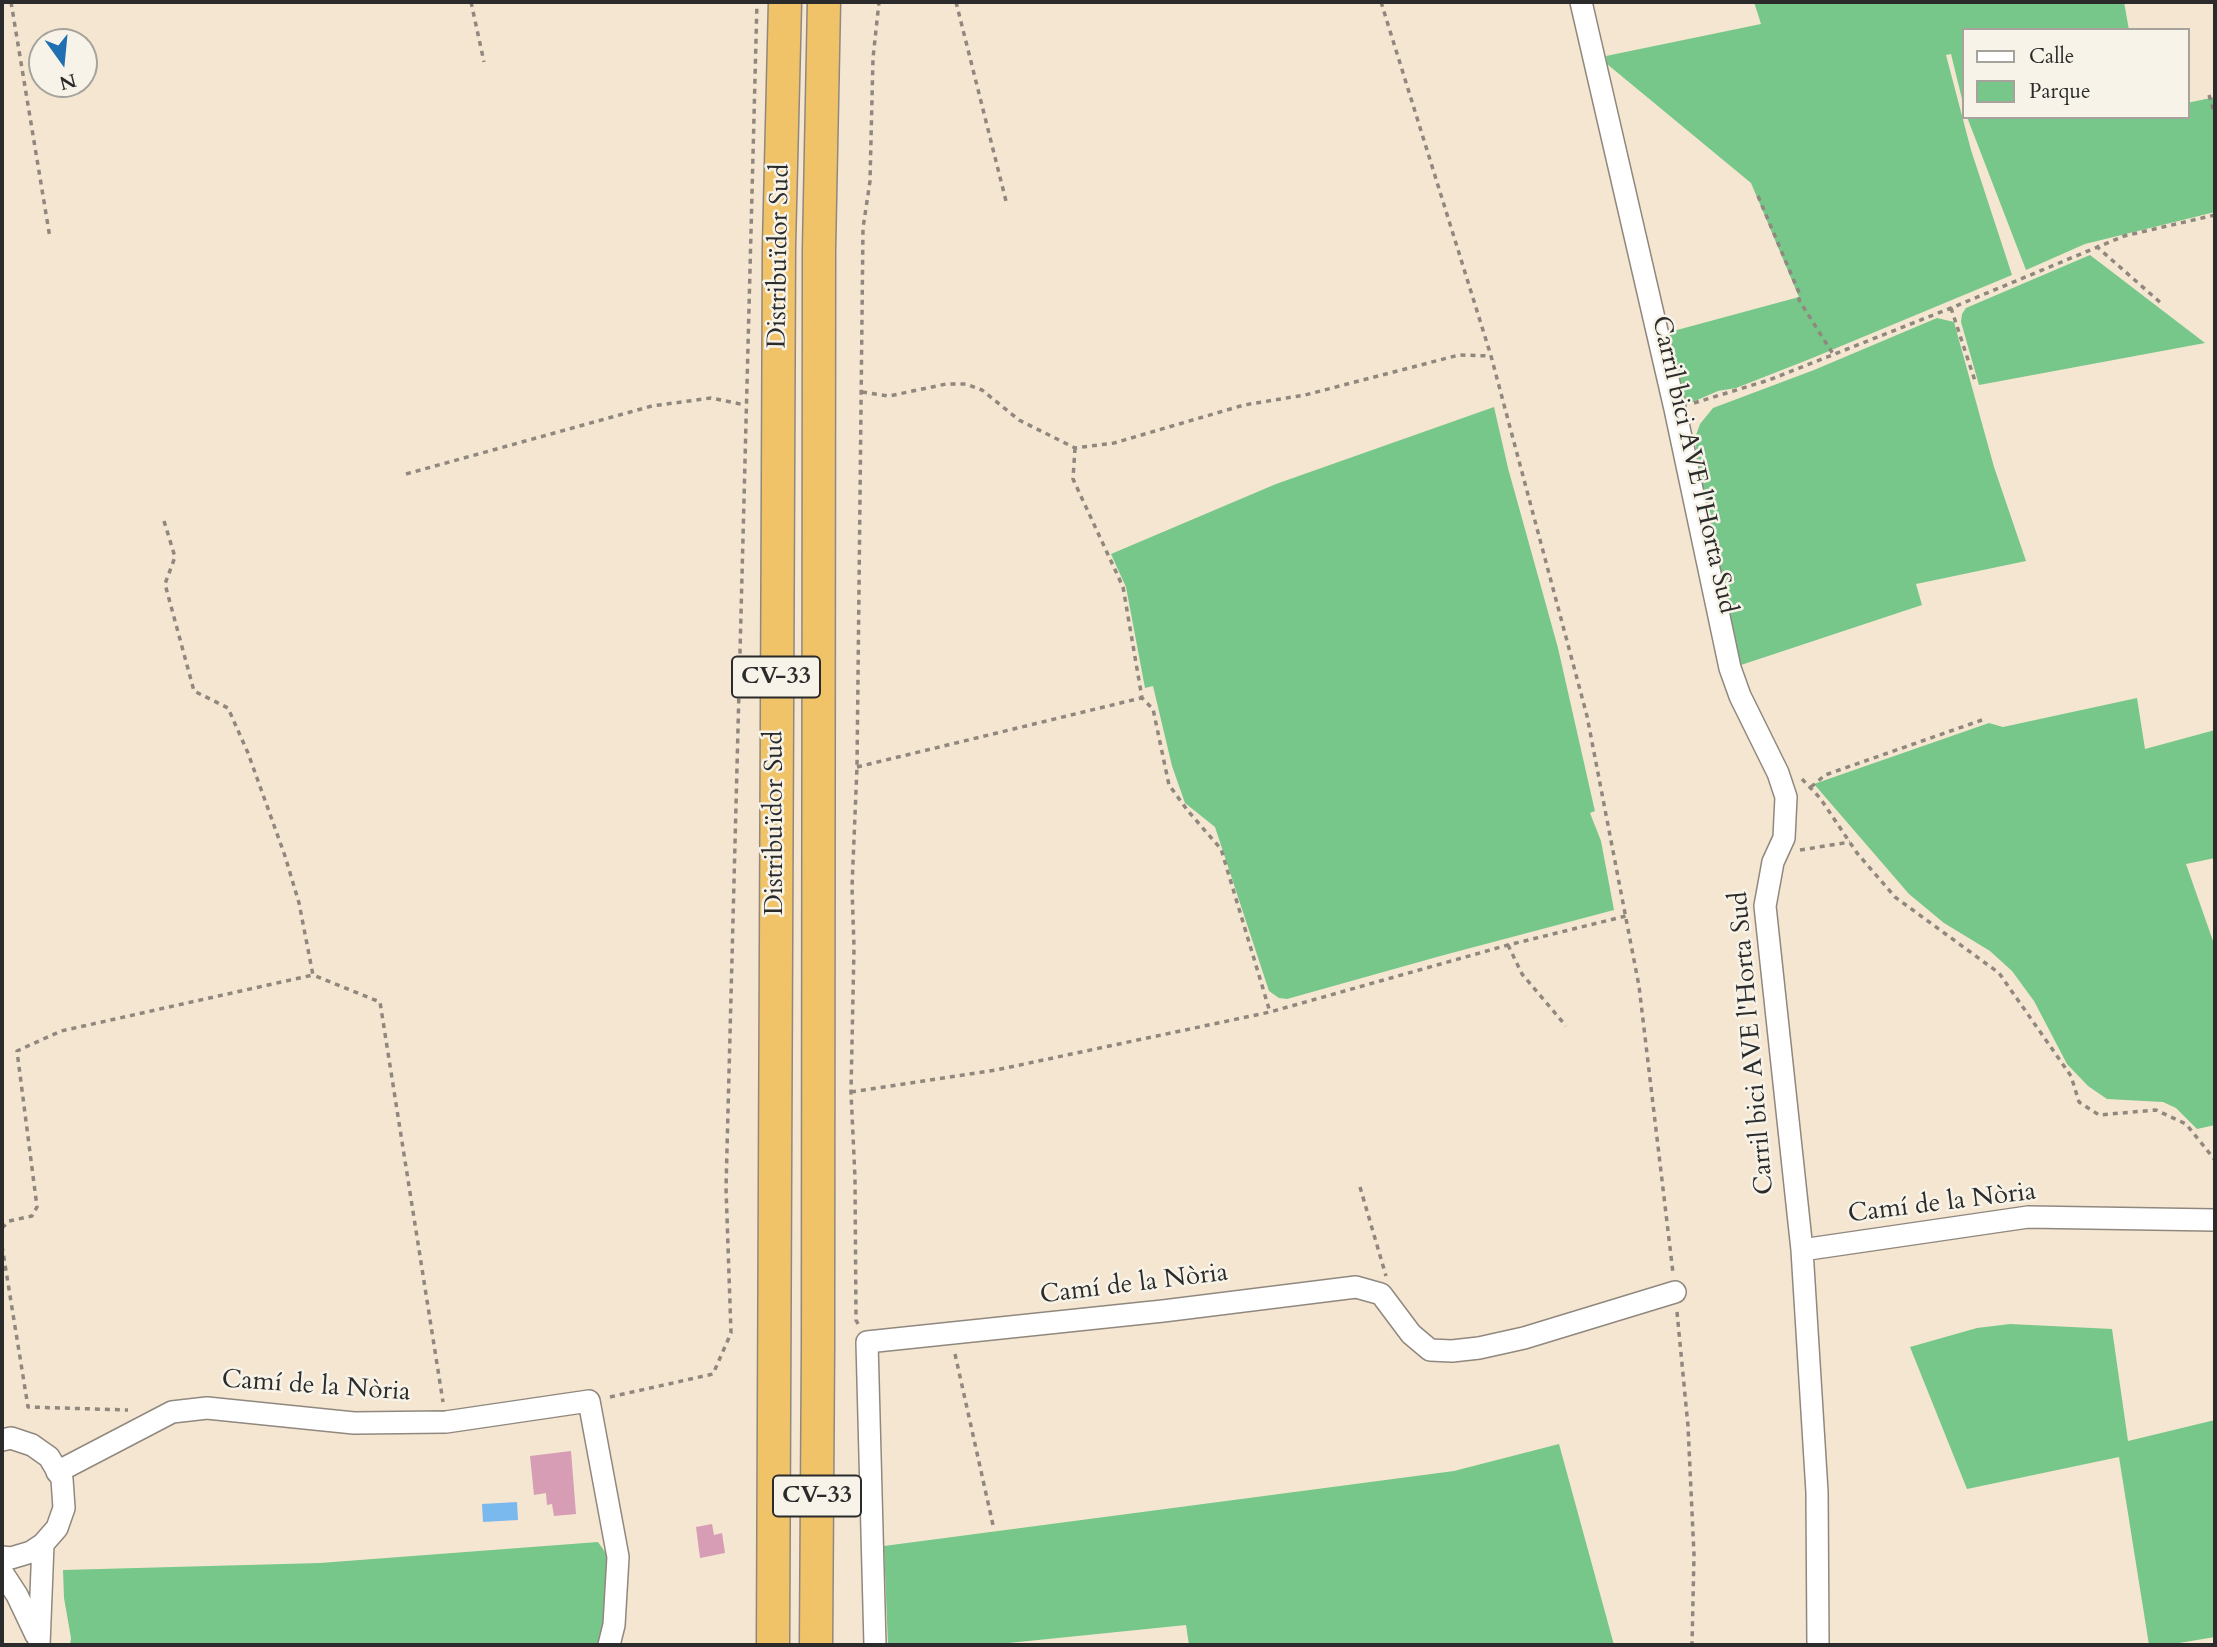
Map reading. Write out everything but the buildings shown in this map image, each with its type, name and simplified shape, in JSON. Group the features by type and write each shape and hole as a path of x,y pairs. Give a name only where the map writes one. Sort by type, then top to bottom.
{"highway":[{"name":"Distribuïdor Sud","path":"773,1645 779,260 785,2"},
{"name":"Distribuïdor Sud","path":"816,1645 819,263 824,2"}],"street":[{"path":"1581,2 1675,409 1730,668 1740,696 1778,773 1786,797 1784,838 1773,862 1765,906 1802,1250 1817,1492 1818,1645"},
{"name":"Camí de la Nòria","path":"1802,1250 2028,1217 2215,1220"},
{"name":"Camí de la Nòria","path":"867,1342 951,1335 1356,1287 1381,1294 1411,1334 1430,1350 1452,1351 1524,1338 1675,1292"},
{"path":"867,1342 875,1645"},
{"path":"589,1401 618,1557 614,1625 609,1645"},
{"name":"Camí de la Nòria","path":"57,1472 172,1412 207,1408 354,1423 446,1422 589,1401"},
{"path":"2,1440 11,1438 33,1445 49,1457 62,1479 64,1508 57,1528 43,1544 31,1552 2,1558"},
{"path":"38,1641 43,1544"},
{"path":"2,1572 17,1595 38,1641"}],"path":[{"path":"12,2 50,238"},
{"path":"471,2 484,62"},
{"path":"589,1401 713,1374 731,1333 726,1188 757,2"},
{"path":"867,1342 856,1320 851,1091 854,947 852,887 857,767 863,228 870,181 873,58 879,2"},
{"path":"956,2 1007,205"},
{"path":"1381,2 1491,356 1587,716 1627,915 1639,986 1688,1426 1694,1555 1692,1645"},
{"path":"2209,95 2215,115"},
{"path":"1758,196 1800,295 1799,300 1833,354"},
{"path":"1675,409 1769,380 1951,308 2096,246 2124,236 2215,215"},
{"path":"2096,246 2162,304"},
{"path":"1951,308 1975,381"},
{"path":"862,392 889,396 946,384 966,384 982,390 1019,420 1074,448 1114,443 1244,405 1306,395 1459,355 1491,356"},
{"path":"407,474 652,406 711,398 745,405"},
{"path":"1074,448 1073,479 1123,587 1142,698 1153,709 1169,785 1221,849 1270,1012"},
{"path":"164,521 175,557 165,584 194,691 228,708 248,753 299,903 313,975"},
{"path":"857,767 1142,698"},
{"path":"1811,787 1825,775 1982,720"},
{"path":"1778,773 1803,779 1811,787 1850,842 1895,897 1999,973 2071,1076 2079,1102 2099,1115 2156,1110 2186,1124 2215,1160"},
{"path":"1779,849 1792,852 1850,842"},
{"path":"851,1091 996,1070 1270,1012 1508,945 1627,915"},
{"path":"1508,945 1522,974 1566,1026"},
{"path":"2,1228 9,1221 32,1216 37,1207 17,1051 61,1031 313,975 380,1002 446,1422"},
{"path":"1360,1187 1397,1315"},
{"path":"2,1246 28,1407 132,1410"},
{"path":"951,1335 993,1525"}],"green space":[{"path":"1754,2 2124,2 2129,28 1962,28 1962,99 1951,54 1946,55 1971,150 2012,275 1810,359 1681,407 1666,333 1799,297 1751,183 1607,64 1606,56 1761,24"},
{"path":"2215,97 2215,212 2085,244 2026,270 1968,119 2189,119 2189,103"},
{"path":"2090,255 2205,343 1979,385 1961,322 1966,308"},
{"path":"1937,318 1954,322 1994,467 2026,561 1916,584 1922,605 1741,665 1730,625 1696,453 1695,438 1700,424 1713,408 1814,370"},
{"path":"1494,407 1508,468 1558,648 1595,811 1590,813 1601,841 1614,910 1287,999 1279,998 1269,991 1215,827 1185,803 1172,766 1153,686 1145,688 1126,587 1111,554 1276,484"},
{"path":"2137,698 2145,749 2215,730 2215,858 2186,864 2215,941 2215,1125 2197,1129 2176,1108 2163,1102 2107,1099 2088,1086 2067,1064 2034,1001 2012,971 1990,951 1944,923 1909,894 1814,784 1989,723 2003,727"},
{"path":"2010,1324 2112,1329 2128,1441 2215,1420 2215,1637 2167,1645 2149,1645 2119,1457 1967,1489 1910,1347 1977,1328"},
{"path":"1559,1444 1614,1645 1189,1645 1186,1625 989,1645 888,1645 884,1546 1454,1471"},
{"path":"598,1542 610,1559 603,1645 70,1645 63,1570 320,1563"}],"water":[{"path":"517,1502 518,1520 483,1522 482,1504"}]}
